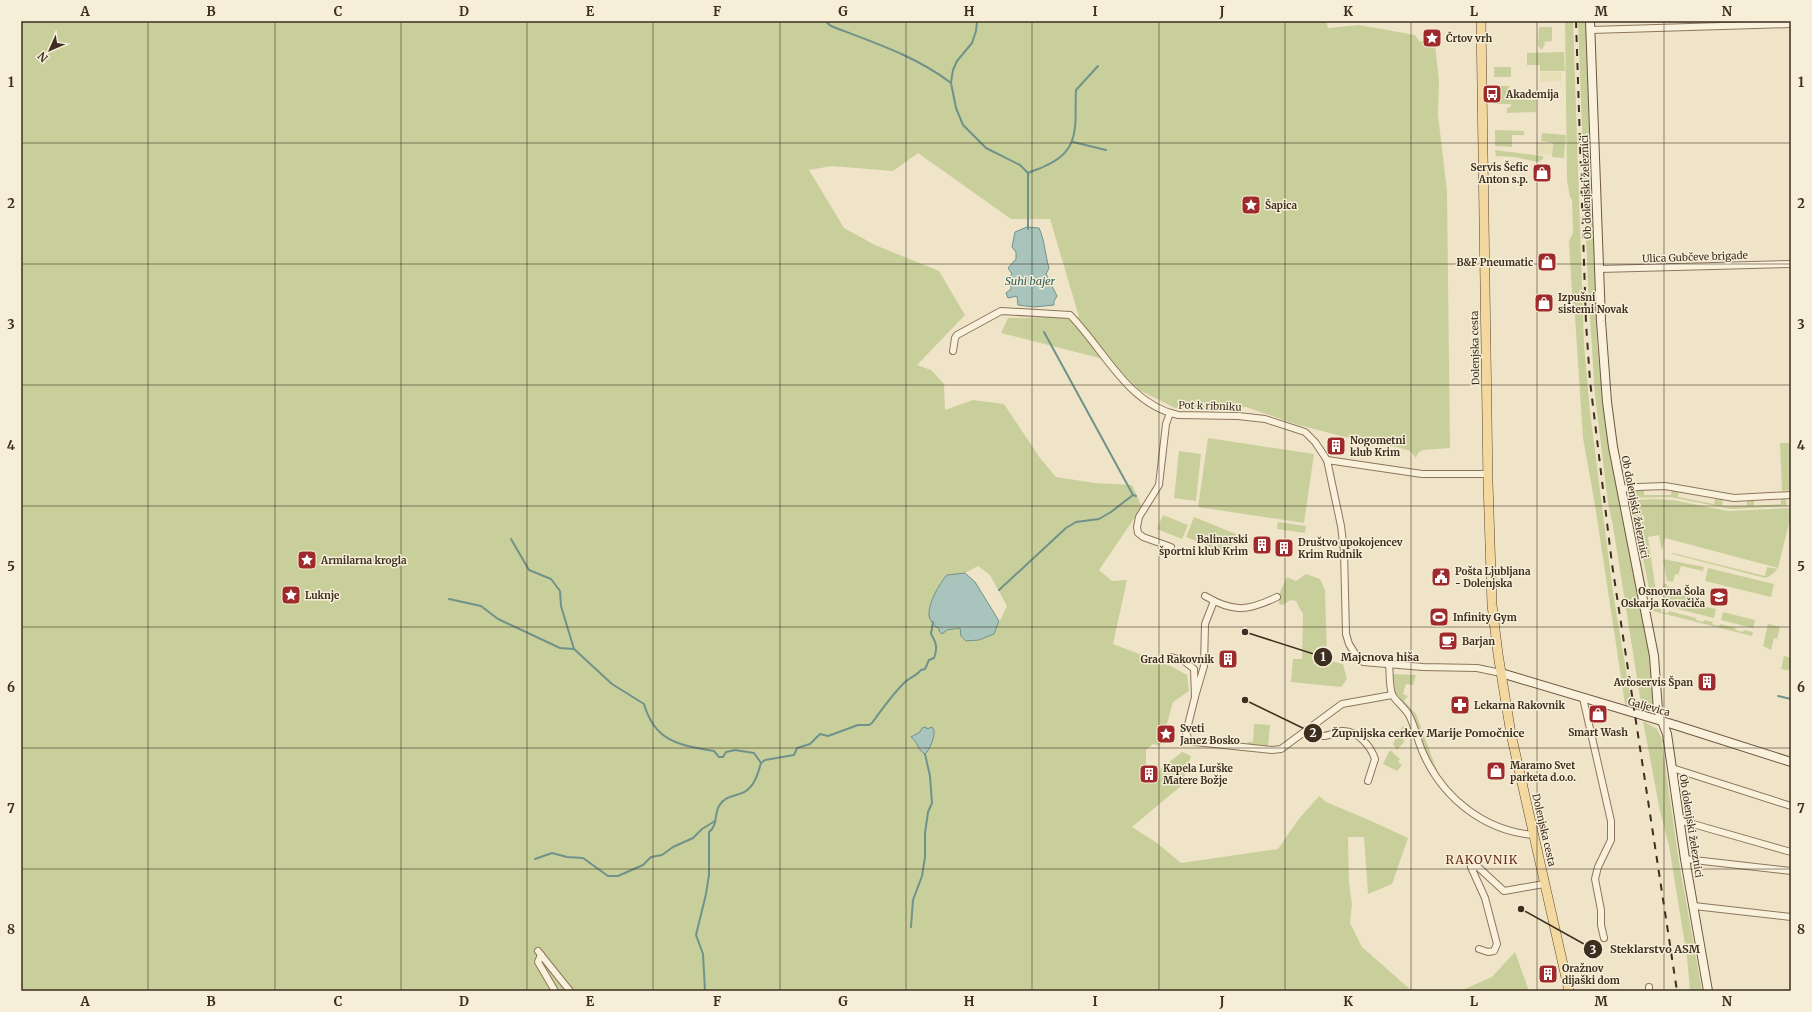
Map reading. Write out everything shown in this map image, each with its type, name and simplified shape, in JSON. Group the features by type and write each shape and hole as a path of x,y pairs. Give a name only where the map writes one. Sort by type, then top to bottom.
{"main road":[{"name":"Dolenjska cesta","path":"1481,21 1488,474 1492,605 1511,734 1569,991"}],"street":[{"name":"Ob dolenjski železnici","path":"1590,21 1602,342 1606,393 1621,489 1654,656 1658,710 1667,734 1685,858 1708,991"},
{"path":"1591,30 1791,24"},
{"name":"Ulica Gubčeve brigade","path":"1599,269 1791,264"},
{"name":"Pot k ribniku","path":"953,351 954,338 957,335 1001,311 1070,315 1113,368 1138,395 1170,414 1238,416 1265,419 1305,432 1315,442 1327,460"},
{"path":"1170,414 1164,432 1159,485 1139,517 1136,527 1138,533 1143,537 1171,547"},
{"path":"1488,474 1422,474 1327,460 1341,526 1344,551 1346,634 1348,644 1352,650 1363,662 1423,667 1477,668 1501,673"},
{"path":"1621,489 1638,486 1665,486 1734,498 1791,495"},
{"path":"1205,596 1214,602 1233,608 1253,608 1277,597"},
{"path":"1214,602 1205,624 1204,666 1186,733 1189,740 1244,748 1277,750 1342,704 1392,695"},
{"path":"1172,657 1184,661 1194,669 1195,697"},
{"path":"1389,663 1392,695 1410,717 1430,768 1458,804 1486,822 1519,834 1534,836"},
{"name":"Galjevica","path":"1501,673 1791,762"},
{"path":"1583,698 1611,821 1611,840 1598,867 1595,879 1602,910 1601,925 1604,938"},
{"path":"1310,728 1320,736 1328,736 1341,731 1348,732 1362,740 1370,749 1375,760 1368,781"},
{"path":"1672,768 1791,806"},
{"path":"1679,820 1791,852"},
{"path":"1685,858 1791,871"},
{"path":"1479,949 1488,952 1494,951 1497,944 1485,898 1471,867 1478,867 1504,891 1544,884"},
{"path":"1694,906 1791,917"},
{"path":"555,991 538,962 540,953 570,991"}],"shaded area":[{"path":"1540,72 1561,72 1562,81 1541,82"},
{"path":"1537,143 1552,144 1551,155 1536,154"}],"green space":[{"path":"21,21 1326,21 1328,28 1359,25 1415,35 1419,41 1435,44 1439,81 1438,115 1447,191 1450,448 1423,450 1418,453 1416,458 1410,451 1397,447 1341,436 1295,424 1246,407 1175,408 1139,390 1111,361 1001,333 1008,318 1079,317 1050,219 1011,219 918,153 893,171 832,166 809,170 844,228 875,245 939,271 965,315 917,365 931,370 944,384 945,410 973,400 1004,404 1040,458 1056,477 1095,483 1132,485 1142,507 1099,570 1112,581 1127,580 1113,644 1171,666 1187,675 1189,691 1173,702 1166,727 1167,729 1160,746 1153,744 1146,750 1144,776 1148,779 1182,752 1191,756 1181,786 1132,827 1157,843 1181,863 1278,849 1298,820 1319,796 1326,802 1408,838 1392,884 1368,894 1364,837 1348,837 1349,883 1352,904 1350,923 1362,947 1412,991 21,991","holes":["978,566 990,575 1007,606 995,631 979,640 960,628 947,630 939,628 933,600 934,595 947,575 965,573"]},
{"path":"1565,21 1573,21 1584,344 1590,412 1613,592 1632,707 1625,704 1595,505 1583,438 1569,241 1573,233 1572,200 1567,181"},
{"path":"1578,21 1586,21 1597,342 1601,380 1614,471 1650,656 1654,707 1653,711 1642,710 1613,526 1608,503 1595,395 1588,286"},
{"path":"1539,27 1552,27 1552,41 1544,42 1545,45 1541,50 1538,45"},
{"path":"1564,52 1565,71 1540,71 1540,65 1527,65 1527,53"},
{"path":"1494,67 1511,67 1511,77 1494,77"},
{"path":"1494,86 1509,86 1509,99 1536,100 1536,112 1507,113 1507,108 1511,107 1511,104 1494,104"},
{"path":"1495,130 1524,131 1524,135 1512,135 1512,147 1495,146"},
{"path":"1542,133 1566,135 1564,158 1552,157 1553,143 1541,141"},
{"path":"1495,150 1543,156 1543,159 1538,162 1515,157 1496,156"},
{"path":"1208,438 1314,454 1304,523 1198,507"},
{"path":"1780,443 1791,443 1791,478 1789,486 1791,487 1791,490 1782,491"},
{"path":"1179,451 1201,454 1196,501 1174,498"},
{"path":"1633,490 1644,490 1644,495 1671,495 1672,490 1679,491 1678,497 1714,504 1715,499 1723,500 1722,506 1747,506 1747,501 1754,500 1754,506 1781,504 1781,498 1786,500 1787,506 1731,509 1670,497 1631,498 1630,492"},
{"path":"1631,500 1673,500 1728,511 1791,508 1791,524 1789,523 1778,568 1665,538 1662,551 1659,535 1648,537 1656,592 1654,597 1651,598"},
{"path":"1163,515 1188,525 1182,539 1157,529"},
{"path":"1194,517 1236,534 1228,554 1186,537"},
{"path":"1633,518 1648,597 1646,594 1631,522"},
{"path":"1278,522 1306,526 1305,533 1277,529"},
{"path":"1673,553 1765,576 1767,567 1778,569 1770,576 1765,578 1672,554"},
{"path":"1663,559 1704,567 1703,571 1681,566 1678,575 1675,574 1673,582 1667,581"},
{"path":"1708,568 1774,584 1771,597 1705,581"},
{"path":"1306,574 1320,579 1325,590 1327,657 1331,661 1343,664 1347,679 1341,687 1291,682 1293,659 1302,659 1303,613 1296,601 1290,600 1283,605 1279,604 1280,592 1287,577 1296,581"},
{"path":"1664,584 1675,588 1674,592 1700,599 1698,605 1716,609 1714,618 1662,605"},
{"path":"1653,608 1661,609 1661,612 1668,613 1669,611 1696,618 1696,620 1703,622 1704,620 1713,622 1712,624 1719,626 1720,624 1736,628 1735,630 1743,632 1744,630 1753,632 1752,636 1653,611"},
{"path":"1723,612 1755,620 1753,628 1721,620"},
{"path":"1768,624 1780,627 1777,639 1774,638 1771,650 1763,646"},
{"path":"1784,656 1791,658 1791,671 1781,669"},
{"path":"1393,674 1416,675 1413,685 1406,684 1403,694 1408,696 1404,701 1416,714 1439,776 1426,753 1411,712 1395,692"},
{"path":"1643,721 1657,729 1663,741 1662,744 1679,862 1702,991 1690,991 1687,957 1669,846 1660,811"},
{"path":"1254,724 1270,725 1268,747 1248,744 1247,742 1253,742"},
{"path":"1403,725 1407,733 1402,735 1404,742 1397,750 1393,744"},
{"path":"1390,750 1400,759 1398,762 1402,765 1397,771 1383,764"},
{"path":"1515,952 1529,991 1460,991 1492,977"}],"water":[{"name":"Suhi bajer","path":"1027,227 1039,228 1041,233 1049,268 1046,274 1057,296 1054,301 1054,305 1034,307 1018,305 1017,296 1008,298 1006,293 1011,289 1011,284 1007,279 1012,274 1008,268 1016,259 1016,252 1012,247 1015,232"},
{"path":"965,573 975,582 999,621 994,634 979,640 966,641 961,636 960,628 947,630 942,634 929,616 930,605 941,583 947,575"},
{"path":"926,727 927,729 932,727 934,733 930,746 925,754 911,737 920,732 922,728"}],"waterway":[{"path":"825,21 831,26 908,57 937,73 951,83 956,108 963,125 986,148 1020,165 1028,173 1028,229"},
{"path":"951,82 953,70 957,61 972,43 976,31 977,21"},
{"path":"1028,173 1043,167 1066,152 1074,134 1076,90 1098,66"},
{"path":"1073,142 1106,150"},
{"path":"1044,332 1133,495"},
{"path":"999,590 1066,528 1076,522 1099,519 1111,512 1133,495 1136,496"},
{"path":"511,539 529,570 551,579 560,591 561,606 574,649 612,684 644,704 655,727 670,740 679,744 714,751 719,757 723,757 726,752 735,750 754,753 761,763 765,760 794,755 797,748 810,744 820,734 828,736 858,725 869,725 904,683 921,670 925,669 929,660 934,658 936,648 931,634 933,622"},
{"path":"449,599 481,606 498,619 560,648 574,649"},
{"path":"1778,696 1791,699"},
{"path":"911,927 913,900 922,876 925,857 925,833 928,812 932,803 930,776 925,754"},
{"path":"705,991 703,954 696,935 709,875 709,832 714,826 718,809 722,802 725,799 743,793 752,786 761,763"},
{"path":"535,859 552,853 567,857 583,858 608,876 618,876 643,865 651,857 662,855 673,847 693,838 702,829 715,821"}],"railway":[{"path":"1576,21 1586,323 1590,381 1612,564 1677,991"}],"place":[{"name":"Črtov vrh","path":"1432,38"},
{"name":"Akademija","path":"1492,94"},
{"name":"Servis Šefic Anton s.p.","path":"1542,173"},
{"name":"Šapica","path":"1251,205"},
{"name":"B&F Pneumatic","path":"1547,262"},
{"name":"Izpušni sistemi Novak","path":"1544,303"},
{"name":"Nogometni klub Krim","path":"1336,446"},
{"name":"Balinarski športni klub Krim","path":"1262,545"},
{"name":"Društvo upokojencev Krim Rudnik","path":"1284,548"},
{"name":"Armilarna krogla","path":"307,560"},
{"name":"Pošta Ljubljana - Dolenjska","path":"1441,577"},
{"name":"Luknje","path":"291,595"},
{"name":"Osnovna Šola Oskarja Kovačiča","path":"1719,597"},
{"name":"Infinity Gym","path":"1439,617"},
{"name":"Majcnova hiša","path":"1245,632"},
{"name":"Barjan","path":"1448,641"},
{"name":"Grad Rakovnik","path":"1228,659"},
{"name":"Avtoservis Špan","path":"1707,682"},
{"name":"Župnijska cerkev Marije Pomočnice","path":"1245,700"},
{"name":"Lekarna Rakovnik","path":"1460,705"},
{"name":"Smart Wash","path":"1598,714"},
{"name":"Sveti Janez Bosko","path":"1166,734"},
{"name":"Maramo Svet parketa d.o.o.","path":"1496,771"},
{"name":"Kapela Lurške Matere Božje","path":"1149,774"},
{"name":"Steklarstvo ASM","path":"1521,909"},
{"name":"Oražnov dijaški dom","path":"1548,974"}],"district":[{"name":"RAKOVNIK","path":"1482,859"}]}
